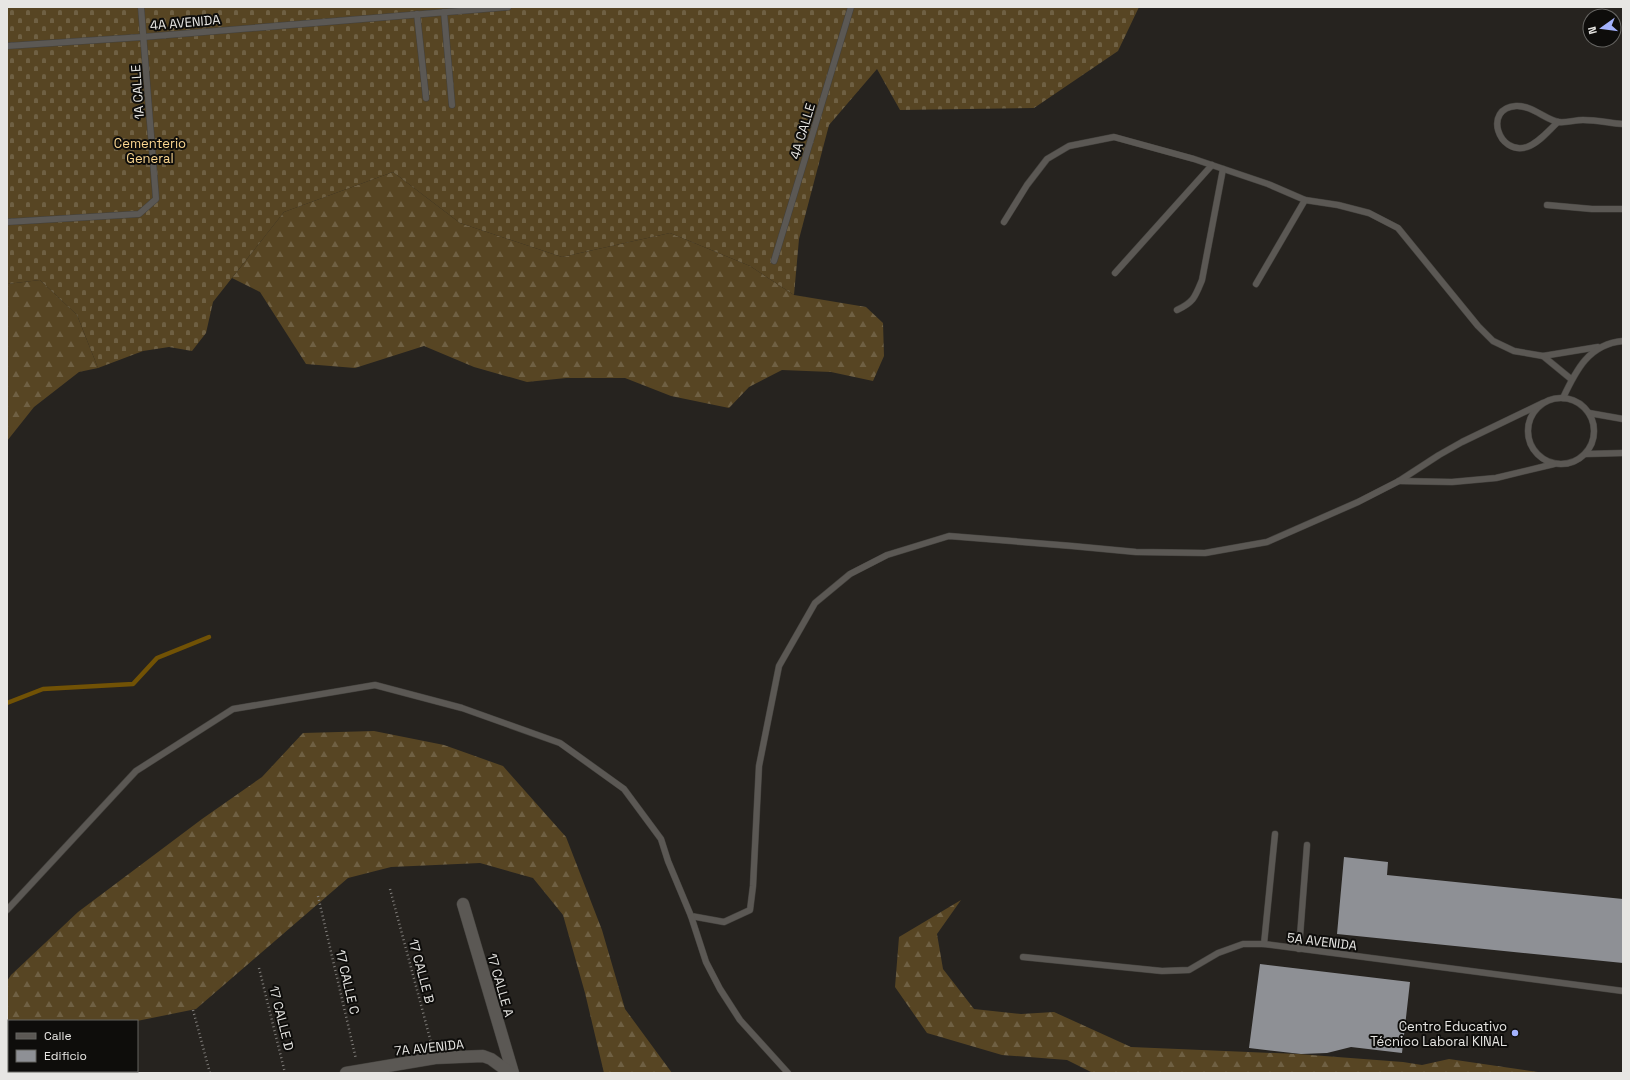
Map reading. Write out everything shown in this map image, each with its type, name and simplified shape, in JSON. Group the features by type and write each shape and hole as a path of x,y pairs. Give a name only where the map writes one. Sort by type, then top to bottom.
{"street":[{"name":"17 CALLE A","path":"463,904 511,1073"},
{"name":"7A AVENIDA","path":"346,1073 435,1058 483,1056 511,1073"}],"lane":[{"name":"1A CALLE","path":"7,222 139,214 156,199 141,7"},
{"name":"4A AVENIDA","path":"7,46 143,37 417,14 432,10 444,12 508,7"},
{"name":"4A CALLE","path":"774,261 851,7"},
{"path":"444,12 452,105"},
{"path":"417,14 426,98"},
{"path":"1558,122 1536,142 1528,147 1519,148 1509,146 1502,139 1498,131 1497,121 1501,112 1516,106 1530,109 1558,122 1590,120 1623,124"},
{"path":"1004,222 1027,185 1047,159 1069,146 1114,137 1212,165 1268,184 1305,200 1338,205 1369,213 1398,228 1478,326 1493,341 1514,351 1543,356 1600,347 1623,341"},
{"path":"1115,273 1212,165"},
{"path":"1177,310 1188,305 1195,297 1202,280 1223,169"},
{"path":"1256,284 1305,200"},
{"path":"1547,205 1592,209 1623,209"},
{"path":"1563,398 1575,371 1600,347"},
{"path":"1543,356 1572,379"},
{"path":"691,916 724,922 750,910 753,886 759,766 779,666 815,603 850,574 887,554 949,536 1136,552 1204,553 1267,542 1358,502 1399,481 1439,454 1552,399 1563,398 1573,400 1582,405 1594,422 1595,433 1592,444 1586,454 1577,461 1566,464 1554,464 1496,478 1452,482 1399,481"},
{"path":"1543,403 1535,410 1530,419 1528,430 1530,441 1535,451 1544,459 1554,464"},
{"path":"1589,413 1623,419"},
{"path":"1586,454 1623,453"},
{"path":"7,910 136,770 233,709 375,686 462,708 560,743 624,789 661,839 668,861 691,916 706,962 728,1001 740,1020 788,1073"},
{"path":"1264,944 1275,834"},
{"path":"1299,949 1307,845"},
{"name":"5A AVENIDA","path":"1023,957 1162,971 1189,970 1218,953 1243,944 1264,944 1623,991"}],"path":[{"name":"17 CALLE B","path":"390,889 435,1058"},
{"name":"17 CALLE C","path":"318,896 358,1071"},
{"name":"17 CALLE D","path":"259,968 285,1073"},
{"path":"193,1010 210,1073"}],"green space":[{"name":"Cementerio General","path":"7,7 1139,7 1118,51 1034,108 900,110 877,69 829,125 799,239 794,295 750,266 670,233 562,257 460,223 393,172 284,212 213,302 206,333 192,351 169,347 143,351 98,368 77,315 40,280 7,284"},
{"path":"393,172 460,223 562,257 670,233 750,266 794,295 866,307 883,323 884,356 873,381 831,372 782,370 749,387 729,408 671,396 625,378 566,378 527,382 474,367 424,346 355,368 306,364 260,292 232,278 284,212"},
{"path":"40,280 77,315 98,368 79,372 34,407 7,441 7,284"},
{"path":"374,731 444,745 503,766 566,837 602,930 625,1009 672,1073 604,1073 585,993 563,915 533,878 480,863 391,867 348,878 196,1009 138,1021 8,1020 8,1072 121,1073 7,1073 7,981 11,975 78,912 202,819 262,777 303,733"},
{"path":"961,900 937,934 943,969 974,1009 1021,1014 1054,1012 1131,1047 1298,1054 1403,1062 1422,1065 1449,1059 1545,1073 1093,1073 1067,1060 1002,1055 927,1033 895,987 899,937"}],"building":[{"path":"1344,857 1388,862 1387,875 1623,899 1623,963 1337,934"},
{"path":"1260,964 1410,982 1402,1053 1351,1047 1327,1053 1301,1054 1249,1048"}],"waterway":[{"path":"7,703 43,689 133,684 157,658 209,637"}],"place":[{"name":"Centro Educativo Técnico Laboral KINAL","path":"1515,1033"}]}
